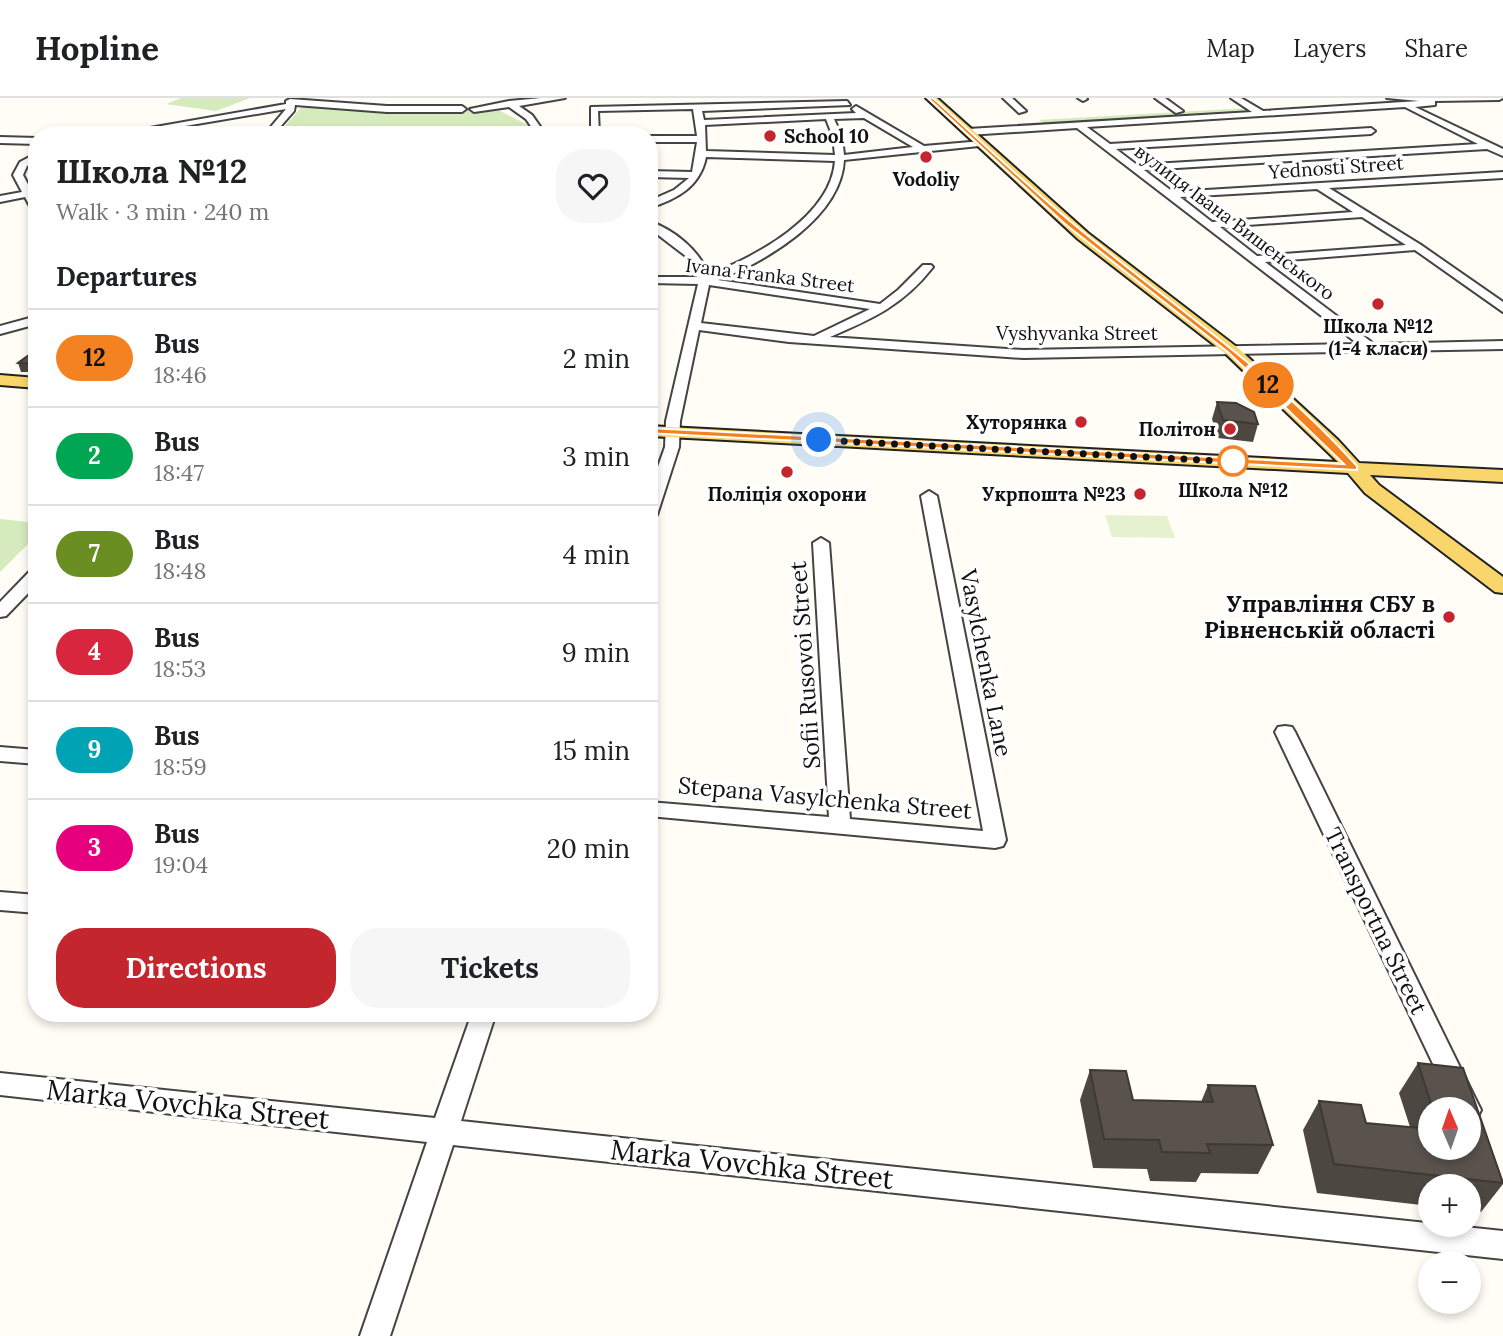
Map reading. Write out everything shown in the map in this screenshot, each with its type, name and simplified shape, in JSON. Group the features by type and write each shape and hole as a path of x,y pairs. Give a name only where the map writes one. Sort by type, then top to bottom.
{"main road":[{"path":"931,98 1083,236 1232,351 1332,444 1381,497 1503,587"},
{"path":"0,380 28,382"},
{"path":"658,431 1503,475"}],"street":[{"path":"498,98 513,105 529,117 536,126"},
{"path":"474,109 500,103 513,105 561,98"},
{"path":"1007,98 1022,111"},
{"path":"1159,98 1179,111"},
{"path":"1235,98 1264,115"},
{"path":"1309,98 1318,103"},
{"path":"702,154 841,158 922,149 969,133 1179,111 1392,98 1427,102"},
{"path":"969,133 1499,98"},
{"path":"595,126 594,109 844,100 922,149"},
{"path":"277,126 287,115 289,102"},
{"path":"162,126 289,102 387,109 462,109"},
{"path":"658,201 681,189 695,175 702,154 702,123 696,104"},
{"path":"1408,106 1503,153"},
{"path":"1332,111 1433,164"},
{"path":"702,123 864,115"},
{"path":"704,281 737,269 798,230 829,194 841,158 837,133 829,118"},
{"name":"вулиця Івана Вишенського","path":"1080,126 1370,347"},
{"path":"1107,147 1381,136"},
{"path":"658,139 702,139"},
{"path":"0,140 28,141"},
{"path":"1134,168 1489,146"},
{"path":"28,160 18,171 28,187"},
{"path":"1237,161 1258,174"},
{"path":"1445,170 1457,177"},
{"path":"658,174 695,175"},
{"name":"Yednosti Street","path":"1170,195 1503,175"},
{"path":"1268,181 1278,188"},
{"path":"1317,185 1417,247 1503,308"},
{"path":"0,199 28,194"},
{"path":"1210,225 1364,214"},
{"path":"658,230 684,248 703,273 704,281 673,421 672,447 658,488"},
{"path":"1255,259 1417,247"},
{"path":"813,340 885,308 910,287 927,267"},
{"name":"Ivana Franka Street","path":"658,280 704,281 885,308"},
{"path":"0,330 28,322"},
{"name":"Vyshyvanka Street","path":"694,326 813,340 1023,354 1503,345"},
{"name":"Vasylchenka Lane","path":"929,496 995,840"},
{"name":"Sofii Rusovoi Street","path":"821,543 840,825"},
{"path":"0,612 28,583"},
{"name":"Transportna Street","path":"1285,732 1462,1097"},
{"path":"0,754 28,756"},
{"name":"Stepana Vasylchenka Street","path":"658,810 995,840"},
{"path":"0,901 28,903"},
{"path":"375,1336 481,1022"},
{"name":"Marka Vovchka Street","path":"0,1084 1503,1245"}],"green space":[{"path":"181,98 250,98 216,111 166,104"},
{"path":"305,103 349,106 377,112 381,109 496,109 530,126 285,126"},
{"path":"1248,108 1258,114 1048,126 1039,120"},
{"path":"1105,515 1167,516 1175,538 1112,537"},
{"path":"0,519 28,522 28,544 0,572"}],"building":[{"path":"28,356 28,364 18,363"},
{"path":"1217,402 1236,403 1254,412 1258,424 1223,420"},
{"path":"1418,1063 1463,1068 1473,1097 1429,1097"},
{"path":"1090,1070 1126,1071 1133,1100 1213,1102 1208,1085 1255,1086 1273,1145 1207,1144 1210,1153 1162,1152 1159,1140 1104,1139"},
{"path":"1319,1101 1361,1105 1366,1123 1418,1128 1418,1160 1481,1160 1481,1120 1503,1183 1481,1181 1481,1174 1423,1174 1334,1164"}],"bus line":[{"name":"12","path":"658,431 1353,468 1332,444 1232,351 1083,236 931,98"}],"place":[{"name":"School 10","path":"770,136"},
{"name":"Vodoliy","path":"926,157"},
{"name":"Школа №12 (1-4 класи)","path":"1378,304"},
{"name":"Хуторянка","path":"1081,422"},
{"name":"Політон","path":"1230,429"},
{"name":"Школа №12","path":"1233,461"},
{"name":"Поліцiя охорони","path":"787,472"},
{"name":"Укрпошта №23","path":"1140,494"},
{"name":"Управління СБУ в Рівненській області","path":"1449,617"}],"route":[{"path":"819,440 1240,462 1233,461"}]}
